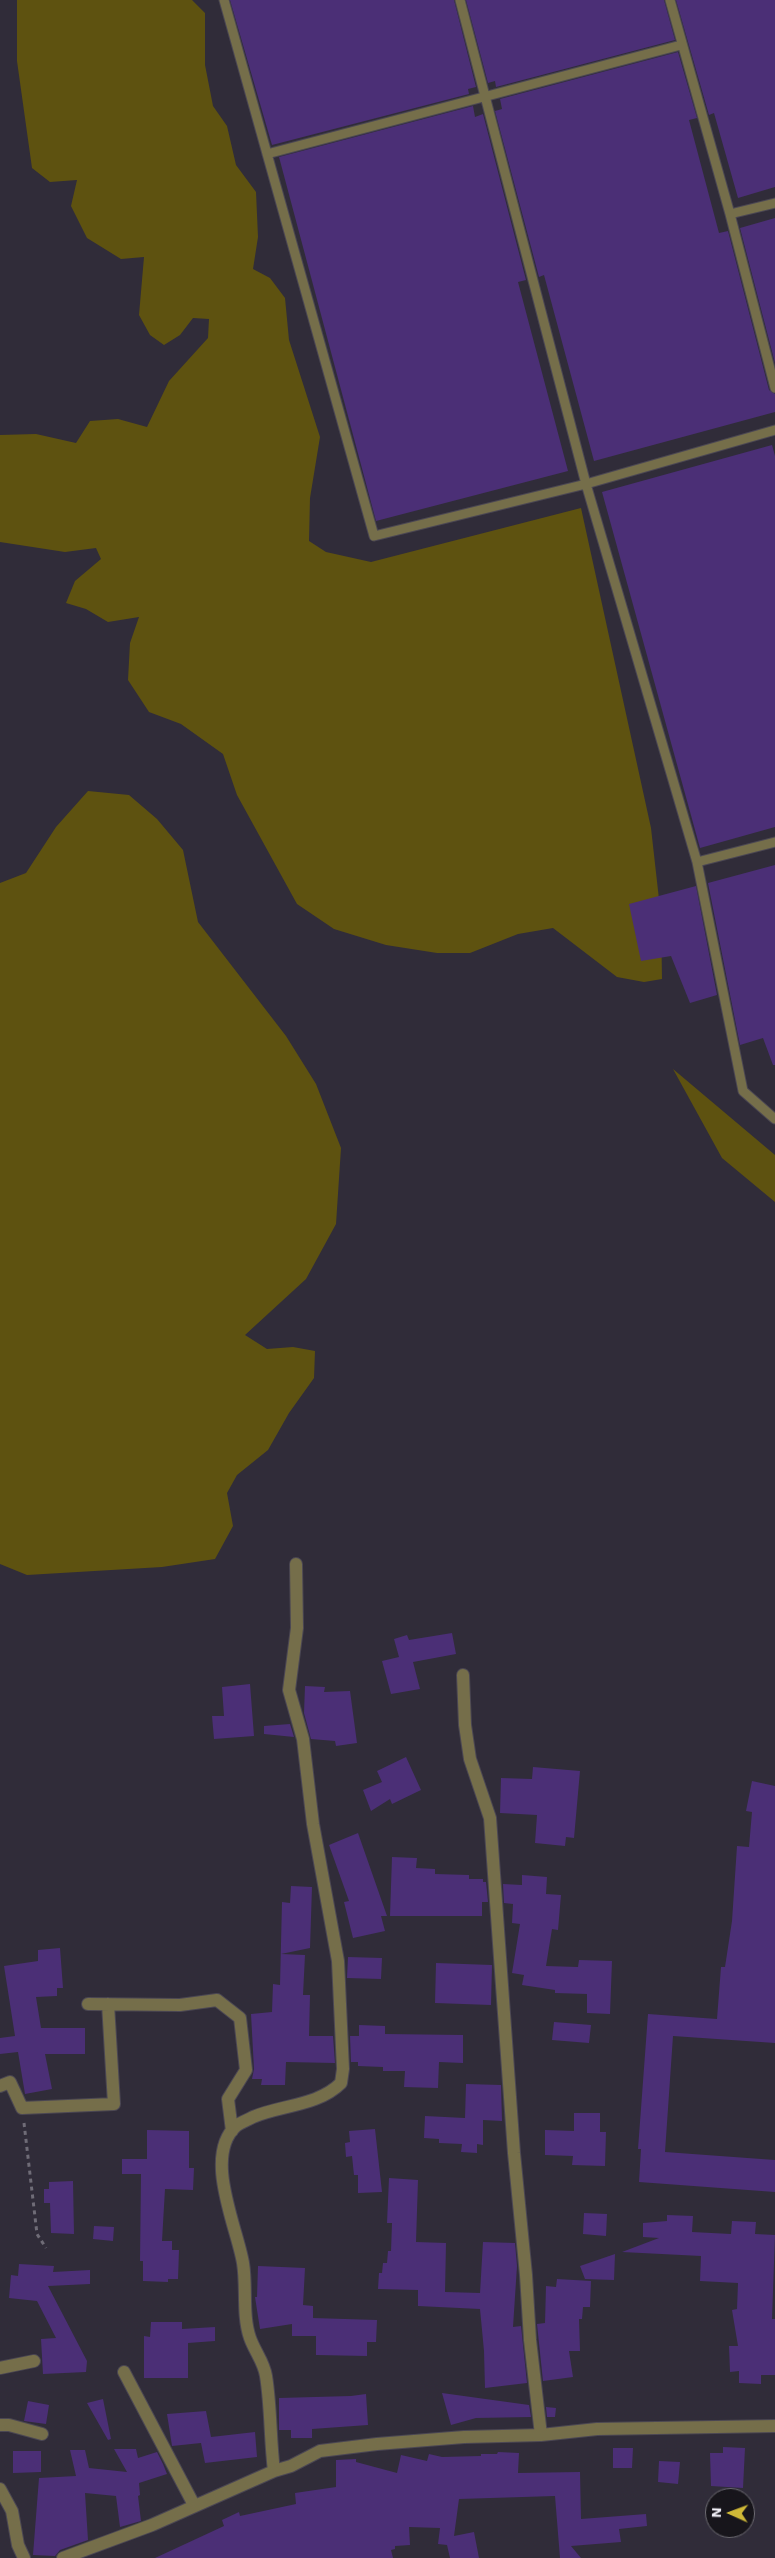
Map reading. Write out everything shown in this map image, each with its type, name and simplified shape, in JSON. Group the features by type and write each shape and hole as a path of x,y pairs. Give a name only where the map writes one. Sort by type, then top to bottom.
{"street":[{"path":"274,2471 266,2376 260,2356 250,2339 243,2264 225,2191 223,2153 227,2137 237,2124 263,2113 320,2097 334,2090 340,2084 342,2069 338,1961 313,1824 303,1740 289,1690 297,1628 296,1564"},
{"path":"463,1675 470,1759 490,1818 514,2153 526,2275 530,2340 541,2435"},
{"path":"88,2004 180,2005 217,2000 240,2018 246,2070 228,2099 232,2131"},
{"path":"0,2086 10,2082 20,2099 22,2108 114,2104 108,2004"},
{"path":"0,2368 34,2361"},
{"path":"124,2372 194,2505"},
{"path":"0,2425 9,2425 42,2434"},
{"path":"63,2558 152,2525 274,2471 291,2466 320,2451 464,2436 541,2435 597,2429 775,2426"},
{"path":"0,2489 12,2511 18,2545 24,2558"}],"lane":[{"path":"224,0 374,536 586,484 775,430"},
{"path":"460,0 586,484 697,862 743,1091 775,1119"},
{"path":"670,0 681,45 730,214 775,388"},
{"path":"267,154 681,45"},
{"path":"730,214 775,203"},
{"path":"697,862 775,842"}],"path":[{"path":"22,2108 37,2234 46,2248"}],"shaded area":[{"path":"17,0 192,0 205,13 205,65 213,106 227,126 236,165 256,192 258,237 253,269 270,278 285,298 289,340 320,437 310,498 309,541 326,552 371,562 581,508 651,828 661,917 662,979 644,982 617,977 553,928 518,934 470,953 437,953 386,945 334,929 297,904 237,795 223,754 181,724 149,712 128,680 130,643 139,617 108,622 86,609 66,603 75,581 101,559 96,548 65,552 0,542 0,435 36,434 76,443 90,421 118,419 147,427 169,381 208,338 209,319 193,318 180,335 164,345 150,335 139,315 144,257 121,259 87,238 71,206 77,180 50,182 32,168 17,61"},
{"path":"88,791 129,795 157,819 183,850 198,922 286,1036 316,1084 341,1148 336,1224 306,1279 245,1335 267,1349 293,1347 315,1351 314,1378 289,1413 268,1450 237,1475 227,1493 233,1526 215,1559 162,1567 27,1575 0,1564 0,883 26,873 56,827"},
{"path":"673,1069 775,1155 775,1202 722,1158"}],"building":[{"path":"230,0 454,0 476,87 468,89 469,94 272,145"},
{"path":"466,0 664,0 675,40 496,87 495,81 488,83"},
{"path":"676,0 775,0 775,187 738,198 714,113 709,115"},
{"path":"678,52 697,118 689,120 719,233 728,231 769,390 775,394 775,412 594,461 544,275 539,277 495,111 502,109 500,99"},
{"path":"473,106 475,117 483,114 526,280 518,282 568,471 376,521 279,157"},
{"path":"775,218 775,363 740,228"},
{"path":"772,445 775,456 775,827 700,848 602,492"},
{"path":"775,865 775,1065 773,1065 763,1038 740,1045 708,883"},
{"path":"696,886 717,995 690,1003 671,956 641,961 629,904"},
{"path":"452,1633 456,1654 413,1662 420,1689 391,1694 382,1661 399,1657 394,1639 407,1635 409,1640"},
{"path":"250,1684 254,1736 214,1739 212,1716 224,1716 222,1687"},
{"path":"305,1686 325,1687 324,1692 350,1691 357,1743 336,1746 335,1741 311,1739 304,1713"},
{"path":"290,1724 294,1737 264,1734 264,1726"},
{"path":"406,1757 421,1790 392,1804 390,1799 371,1811 363,1790 382,1782 377,1771"},
{"path":"533,1767 580,1771 574,1838 566,1837 565,1846 535,1843 537,1815 500,1813 501,1778 532,1779"},
{"path":"752,1781 775,1786 775,2043 673,2036 665,2152 775,2160 775,2192 639,2182 641,2149 638,2149 648,2014 717,2019 721,1967 725,1967 732,1921 737,1846 749,1847 752,1812 746,1811"},
{"path":"358,1833 387,1916 381,1916 385,1931 353,1938 344,1902 349,1901 329,1845"},
{"path":"392,1857 417,1858 416,1868 435,1869 435,1874 469,1875 469,1879 483,1879 483,1882 486,1882 488,1902 482,1902 482,1916 390,1916"},
{"path":"522,1875 547,1877 546,1894 561,1895 558,1930 552,1929 546,1966 578,1967 579,1960 612,1961 610,2014 587,2013 587,1994 555,1993 555,1990 522,1985 524,1975 512,1973 520,1924 512,1923 513,1904 504,1903 503,1884 522,1885"},
{"path":"291,1886 312,1887 310,1948 281,1954 305,1955 303,1995 310,1995 309,2036 333,2036 335,2063 286,2062 285,2085 261,2085 262,2079 252,2079 254,2069 251,2014 272,2012 273,1984 280,1985 282,1902 290,1903"},
{"path":"60,1948 63,1988 57,1988 57,1996 36,1997 41,2028 85,2028 85,2054 45,2054 52,2089 25,2094 18,2052 0,2054 0,2038 15,2036 4,1966 38,1961 38,1950"},
{"path":"348,1957 382,1958 381,1979 347,1978"},
{"path":"436,1963 492,1965 491,2005 435,2003"},
{"path":"554,2022 591,2025 589,2043 552,2040"},
{"path":"359,2025 385,2026 385,2034 463,2035 463,2063 439,2062 438,2088 404,2087 405,2071 383,2071 383,2067 358,2066 358,2062 351,2062 350,2036 359,2036"},
{"path":"466,2084 501,2085 502,2121 483,2120 483,2145 477,2144 477,2153 461,2152 462,2144 439,2143 439,2139 424,2138 425,2116 465,2118"},
{"path":"574,2113 600,2113 600,2132 606,2132 605,2166 572,2165 573,2156 545,2155 545,2130 574,2131"},
{"path":"375,2129 382,2192 358,2193 358,2175 354,2175 352,2156 346,2157 345,2143 350,2142 349,2131"},
{"path":"147,2130 189,2131 189,2168 194,2168 193,2190 165,2189 162,2241 172,2241 172,2250 179,2250 178,2279 168,2279 168,2282 143,2281 143,2261 140,2261 141,2174 122,2174 122,2159 147,2159"},
{"path":"389,2178 418,2180 416,2242 446,2243 445,2292 480,2293 483,2242 515,2243 517,2266 513,2327 521,2326 527,2383 485,2388 480,2309 418,2306 418,2290 378,2289 379,2273 382,2273 383,2263 387,2263 388,2251 391,2251 392,2223 387,2223"},
{"path":"73,2181 74,2234 51,2233 50,2203 44,2203 44,2189 49,2189 49,2182"},
{"path":"584,2213 607,2214 606,2236 583,2234"},
{"path":"667,2215 693,2216 692,2232 731,2234 732,2221 756,2222 755,2234 775,2235 772,2319 775,2319 775,2375 761,2375 761,2384 739,2383 739,2371 730,2372 729,2346 738,2346 732,2310 737,2309 738,2283 700,2281 701,2256 622,2252 659,2238 643,2237 643,2223 667,2221"},
{"path":"94,2226 114,2227 113,2241 93,2239"},
{"path":"615,2254 614,2280 585,2279 580,2266"},
{"path":"19,2264 54,2266 53,2272 90,2270 90,2284 48,2286 87,2361 86,2372 43,2374 41,2339 56,2338 37,2301 9,2298 11,2275 18,2276"},
{"path":"258,2266 305,2268 303,2305 313,2306 313,2318 377,2320 376,2342 367,2342 367,2356 316,2355 316,2336 292,2336 292,2324 260,2329 255,2297 257,2297"},
{"path":"557,2279 591,2281 590,2307 583,2307 582,2319 579,2319 580,2351 569,2351 573,2377 543,2381 537,2324 545,2323 546,2286 556,2287"},
{"path":"151,2322 182,2322 182,2329 215,2327 215,2341 188,2343 188,2378 144,2378 144,2336 150,2337"},
{"path":"442,2393 529,2405 531,2417 476,2418 451,2425"},
{"path":"366,2394 368,2425 312,2429 312,2438 291,2438 291,2430 279,2430 279,2398"},
{"path":"103,2399 111,2439 108,2440 87,2403"},
{"path":"28,2401 49,2405 46,2424 24,2421"},
{"path":"546,2407 556,2408 555,2417 547,2417"},
{"path":"206,2411 211,2437 255,2432 257,2457 205,2463 201,2443 172,2446 167,2414"},
{"path":"723,2447 745,2448 743,2488 711,2486 710,2453 723,2453"},
{"path":"613,2448 633,2448 632,2468 613,2468"},
{"path":"114,2449 136,2449 138,2458 157,2452 167,2474 139,2483 140,2495 138,2496 141,2521 120,2527 116,2496 85,2493 88,2540 60,2550 55,2556 33,2555 39,2478 76,2476 70,2450 85,2450 89,2468 127,2472"},
{"path":"13,2451 41,2451 41,2472 13,2473"},
{"path":"498,2452 519,2453 518,2473 580,2472 581,2519 646,2514 647,2526 619,2529 621,2542 571,2546 581,2558 560,2558 555,2496 459,2499 454,2536 474,2532 479,2558 450,2558 447,2545 438,2544 440,2528 409,2527 410,2545 395,2546 395,2549 391,2550 393,2558 155,2558 224,2526 222,2520 239,2512 240,2516 296,2504 295,2493 336,2487 336,2460 356,2459 356,2462 397,2473 401,2455 427,2461 429,2454 442,2457 481,2456 481,2454 497,2454"},
{"path":"659,2461 680,2462 678,2484 658,2482"}]}
